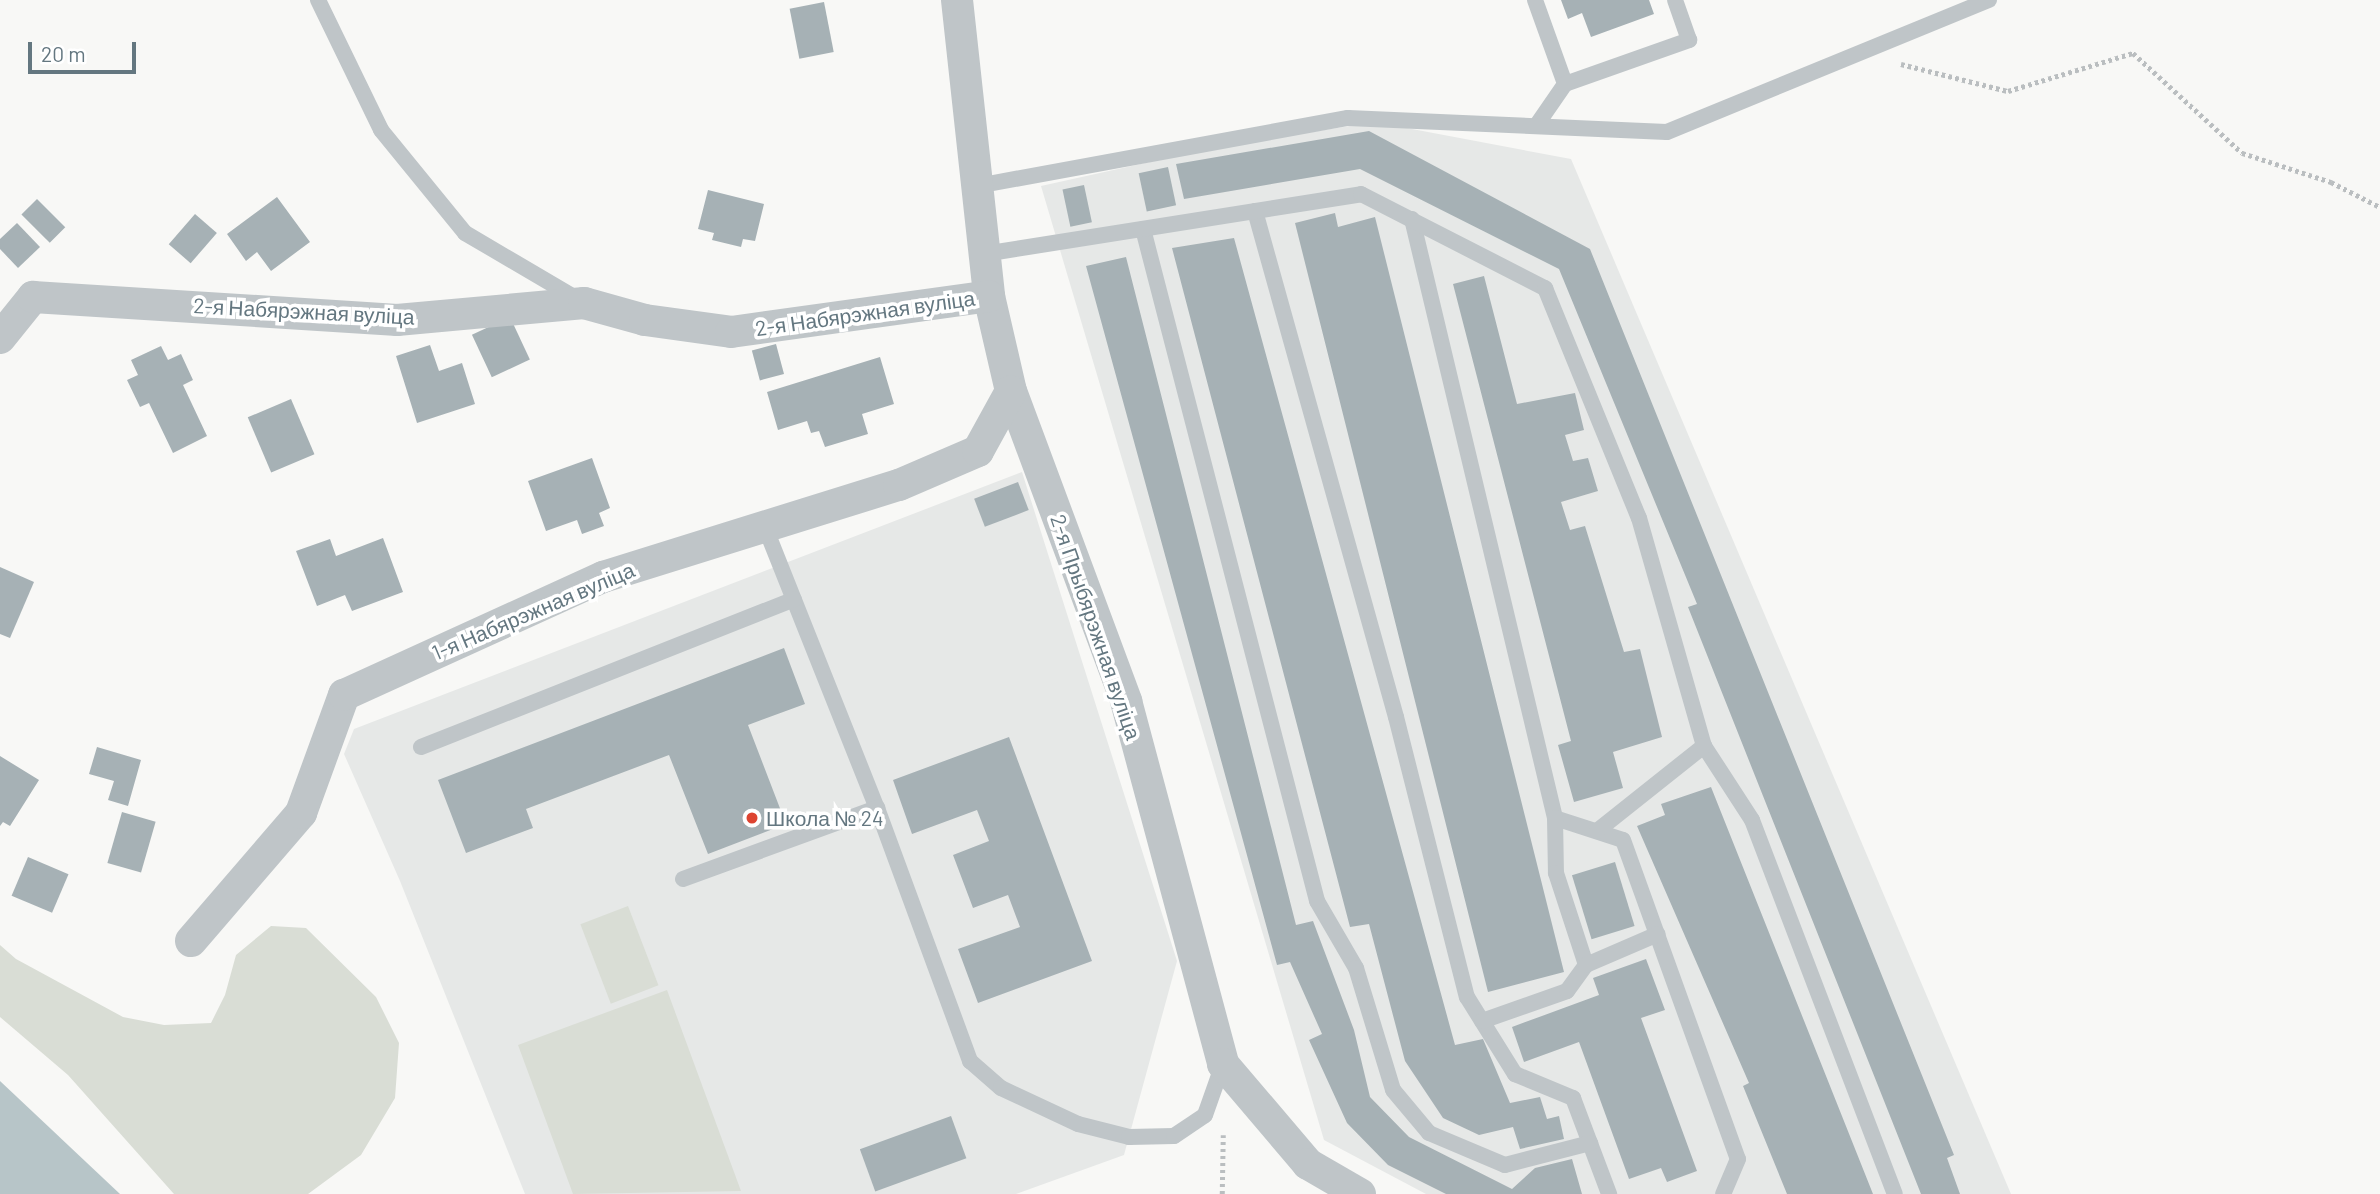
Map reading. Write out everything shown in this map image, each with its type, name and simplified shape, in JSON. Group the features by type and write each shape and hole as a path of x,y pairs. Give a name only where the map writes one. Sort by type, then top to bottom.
{"street":[{"name":"2-я Прыбярэжная вуліца","path":"957,0 989,296 1011,391 1126,701 1223,1064 1308,1164 1360,1194"},
{"name":"2-я Набярэжная вуліца","path":"0,338 33,297 397,320 584,303 645,320 731,332 989,296"},
{"name":"1-я Набярэжная вуліца","path":"191,941 301,813 344,695 603,577 900,485 978,452 1011,391"}],"lane":[{"path":"318,0 381,130 465,233 584,303"},
{"path":"1535,0 1564,84"},
{"path":"1536,126 1564,84 1689,40 1675,0"},
{"path":"977,186 1348,118 1667,132 1989,0"},
{"path":"984,254 1361,194 1545,288 1639,518 1704,746 1752,820 1895,1194"},
{"path":"1255,211 1396,717 1467,997 1515,1074 1573,1098 1609,1194"},
{"path":"1412,219 1556,818 1556,873 1586,965"},
{"path":"1143,229 1317,901 1356,968 1393,1090 1429,1133 1505,1164 1590,1143"},
{"path":"765,527 877,808 970,1061 1001,1088 1078,1124 1129,1137 1174,1136 1205,1115 1223,1064"},
{"path":"421,747 794,599"},
{"path":"1597,831 1704,746"},
{"path":"683,879 877,808"},
{"path":"1556,818 1623,839 1738,1159 1723,1194"},
{"path":"1482,1021 1567,991 1586,965 1658,934"}],"path":[{"path":"1858,54 2008,91 2133,52 2242,152 2331,182 2380,207"}],"shaded area":[{"path":"1375,122 1571,159 2011,1194 1426,1194 1324,1140 1041,186 1222,146"},
{"name":"Школа № 24","path":"1022,472 1177,961 1124,1155 1016,1194 525,1194 400,881 344,754 354,729"},
{"path":"628,906 658,985 611,1004 580,924"},
{"path":"271,926 306,928 376,997 399,1043 395,1098 361,1155 308,1194 174,1194 68,1075 0,1017 0,945 16,959 123,1017 164,1025 211,1023 225,995 236,955"},
{"path":"667,990 741,1191 573,1194 518,1045"},
{"path":"0,1081 120,1194 0,1194"}],"building":[{"path":"1561,0 1649,0 1654,14 1591,37 1582,13 1568,19"},
{"path":"824,2 834,52 799,59 790,9"},
{"path":"1369,131 1590,249 1954,1155 1947,1158 1960,1194 1921,1194 1688,607 1697,604 1559,269 1360,169 1184,199 1176,164"},
{"path":"1168,167 1176,205 1147,211 1139,173"},
{"path":"1084,185 1092,222 1070,227 1062,190"},
{"path":"708,190 764,204 755,241 743,239 741,247 712,240 714,233 698,229"},
{"path":"277,197 310,242 271,271 257,252 246,261 227,234"},
{"path":"37,199 65,227 50,243 21,215"},
{"path":"1335,213 1338,227 1375,217 1564,972 1488,992 1295,223"},
{"path":"195,214 217,233 191,263 169,244"},
{"path":"17,223 40,247 18,268 0,249 0,239"},
{"path":"1234,238 1455,1045 1483,1039 1510,1103 1540,1097 1547,1119 1559,1116 1564,1139 1520,1149 1513,1127 1479,1135 1443,1118 1405,1061 1369,924 1350,927 1172,248"},
{"path":"1126,257 1296,925 1313,921 1354,1030 1370,1097 1409,1137 1512,1189 1535,1168 1572,1159 1582,1194 1446,1194 1388,1165 1347,1123 1309,1040 1322,1034 1290,962 1277,965 1086,266"},
{"path":"1484,276 1517,404 1575,393 1584,430 1565,435 1573,461 1588,458 1598,491 1561,502 1570,530 1585,526 1624,652 1640,649 1662,737 1613,752 1623,788 1574,802 1558,745 1571,741 1453,284"},
{"path":"510,317 530,360 492,377 472,335"},
{"path":"776,344 784,374 760,380 752,350"},
{"path":"430,345 439,371 462,363 475,404 417,423 396,356"},
{"path":"161,346 168,360 181,354 193,380 183,385 207,436 173,453 149,403 140,407 127,380 138,375 131,360"},
{"path":"880,357 894,404 862,414 868,434 825,447 819,431 811,433 807,421 778,430 767,392"},
{"path":"291,399 314,454 271,473 248,417"},
{"path":"592,458 610,508 599,513 604,526 582,534 577,520 546,531 528,481"},
{"path":"1018,482 1029,510 985,527 974,499"},
{"path":"383,538 403,592 352,611 345,595 317,606 296,551 330,539 336,556"},
{"path":"0,567 34,582 10,638 0,634"},
{"path":"784,648 805,704 748,725 786,824 708,854 669,755 526,809 533,828 466,853 438,780"},
{"path":"1009,737 1092,961 978,1003 958,949 1020,927 1008,895 973,908 953,855 989,841 977,810 912,834 893,780"},
{"path":"97,747 141,760 128,806 108,800 114,781 89,774"},
{"path":"0,756 39,780 10,826 3,822 0,826"},
{"path":"1711,787 1873,1194 1787,1194 1743,1086 1749,1083 1637,826 1665,815 1661,804"},
{"path":"122,812 156,822 141,873 107,863"},
{"path":"28,857 69,874 52,913 12,896"},
{"path":"1615,862 1635,926 1592,939 1572,875"},
{"path":"1646,959 1665,1010 1641,1018 1697,1171 1667,1182 1661,1168 1629,1179 1579,1042 1524,1062 1512,1027 1599,995 1593,978"},
{"path":"951,1116 966,1158 875,1191 860,1149"}],"place":[{"name":"Школа № 24","path":"752,818"}]}
